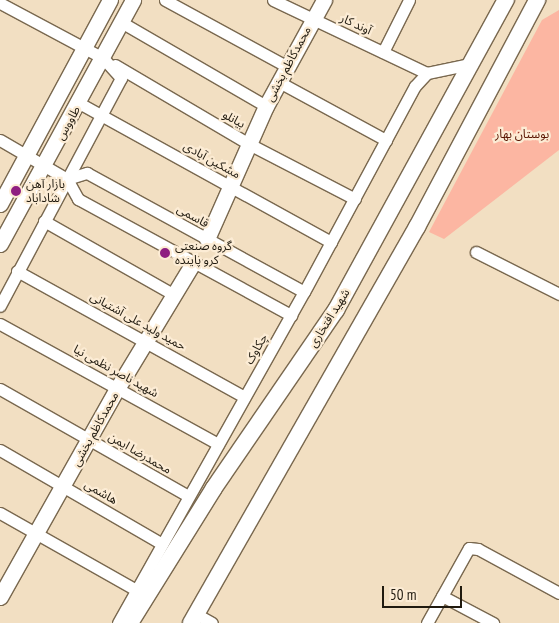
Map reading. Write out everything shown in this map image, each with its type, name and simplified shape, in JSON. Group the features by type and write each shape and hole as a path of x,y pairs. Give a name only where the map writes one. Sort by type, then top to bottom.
{"main road":[{"name":"شهید افتخاری","path":"130,623 214,488 336,310 470,64 497,8 506,0"},
{"path":"194,619 417,227 537,0"}],"street":[{"name":"طاووس","path":"0,204 110,0"},
{"name":"طاووس","path":"0,244 79,103 132,0"},
{"path":"165,0 288,67"},
{"name":"آوند کار","path":"273,0 427,73"},
{"name":"محمدکاظم بخشی","path":"207,239 232,188 266,106 324,0"},
{"path":"383,52 409,0"},
{"name":"بیانلو","path":"0,3 84,50 103,58 251,144 355,199"},
{"path":"121,22 266,106"},
{"path":"0,306 44,221 103,116 121,78 103,58"},
{"path":"427,73 470,64"},
{"name":"چکاوک","path":"118,623 304,292 415,86 427,73"},
{"path":"279,82 386,140"},
{"name":"مشکین آبادی","path":"79,103 331,242"},
{"path":"0,140 67,179 78,199 291,315"},
{"name":"قاسمی","path":"67,179 88,173 304,292"},
{"path":"44,221 174,295"},
{"path":"476,252 559,294"},
{"name":"محمدکاظم بخشی","path":"1,593 118,387 193,263"},
{"name":"حمید ولید علی آشتیانی","path":"17,271 244,397"},
{"name":"شهید ناصر نظمی نیا","path":"0,324 118,387 218,444"},
{"name":"محمدرضا ایمن","path":"0,389 188,496"},
{"name":"هاشمی","path":"0,450 162,544"},
{"path":"0,513 136,590"},
{"path":"427,623 469,548 478,549 559,593"},
{"path":"442,596 493,623"},
{"path":"194,619 212,623"}],"green space":[{"name":"بوستان بهار","path":"559,10 559,150 444,239 429,232 542,20"}],"place":[{"name":"بازار آهن شاداباد","path":"16,191"},
{"name":"گروه صنعتی کرو پاینده","path":"165,253"}]}
